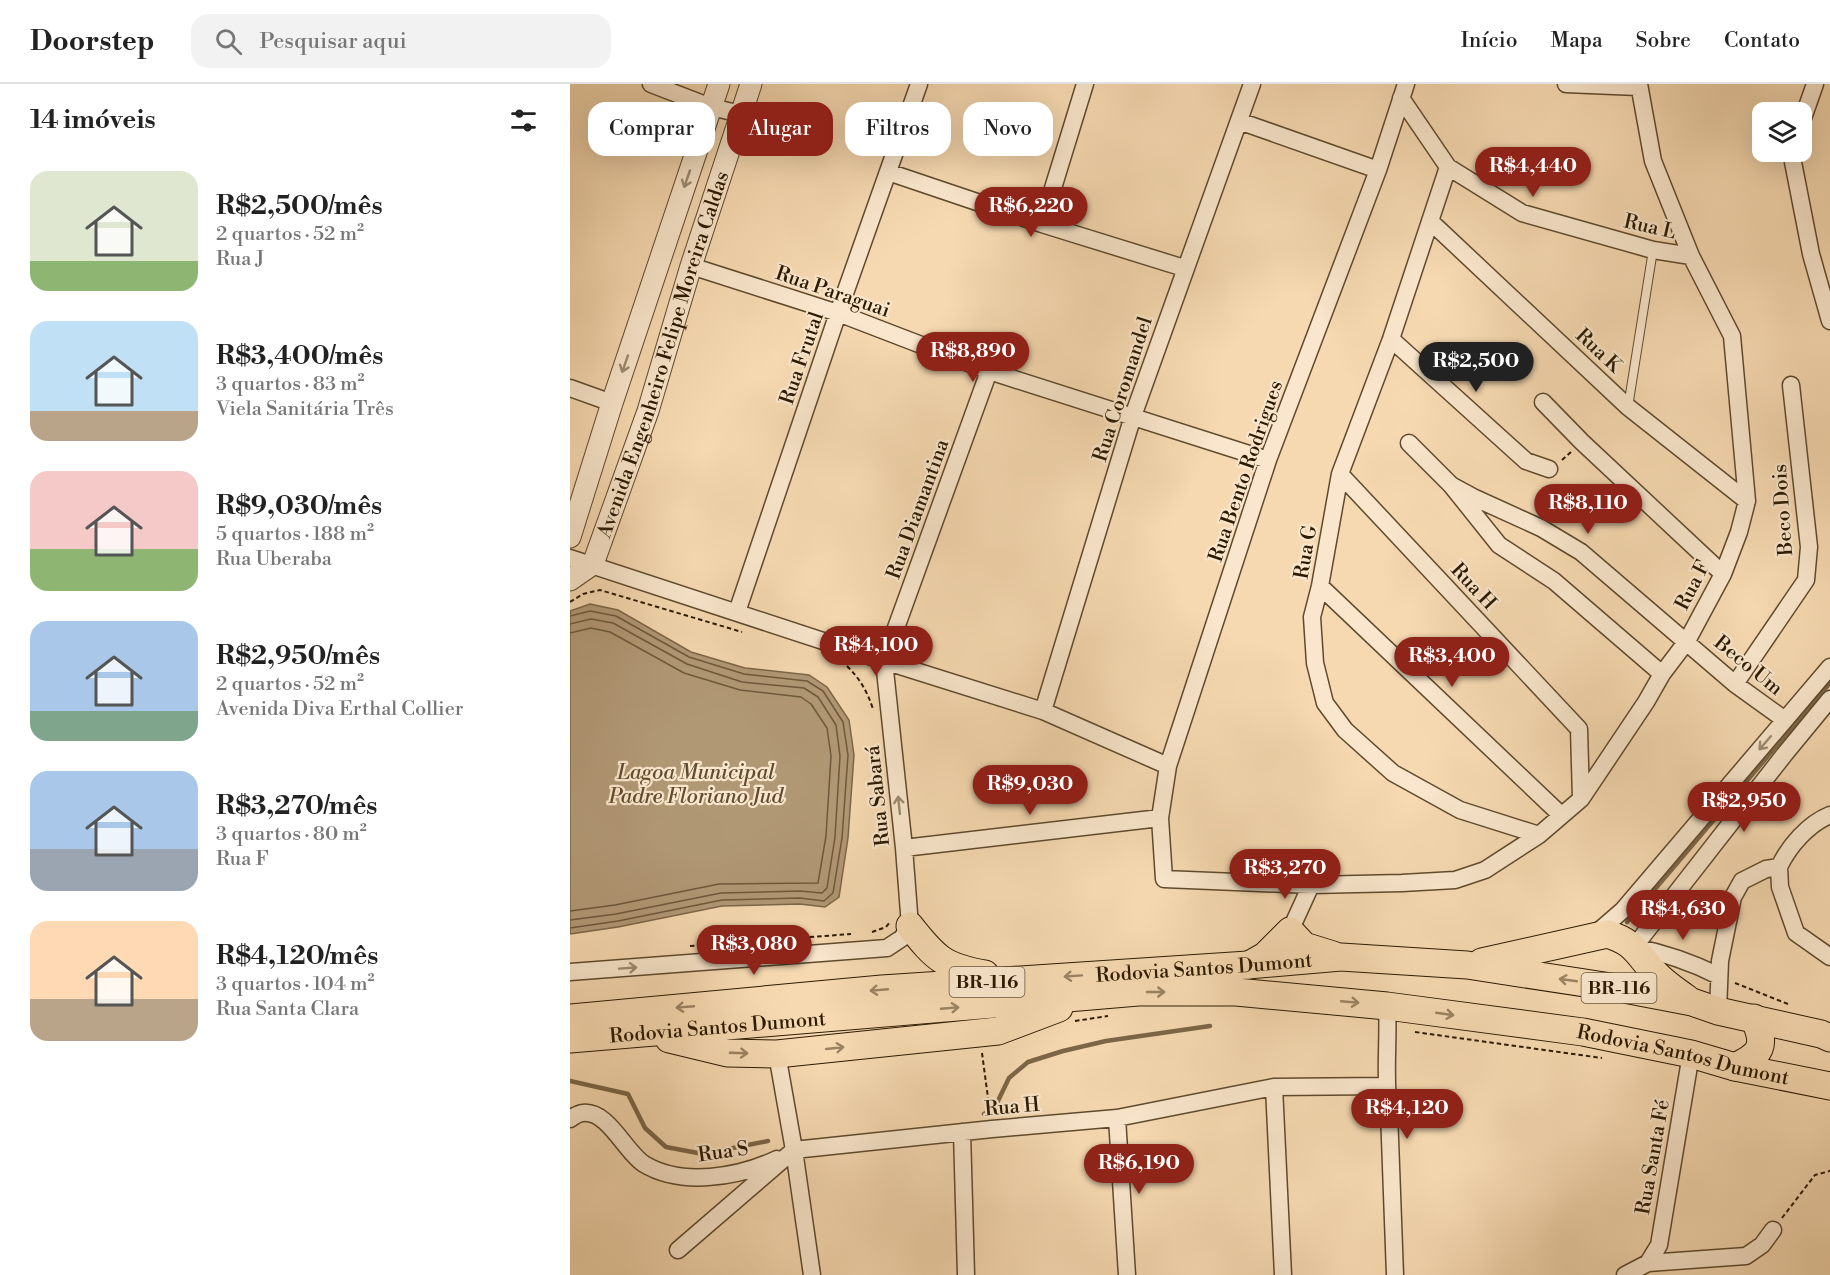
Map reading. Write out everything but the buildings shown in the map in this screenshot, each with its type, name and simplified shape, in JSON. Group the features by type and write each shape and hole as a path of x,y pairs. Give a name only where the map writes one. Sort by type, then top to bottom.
{"highway":[{"path":"901,922 943,962 962,970 1022,980"},
{"path":"1248,965 1265,956 1290,931 1298,942 1312,950 1341,957"},
{"path":"1467,965 1607,934 1634,946 1666,984 1692,1002"},
{"name":"Rodovia Santos Dumont","path":"570,1018 882,989 1341,957 1467,965 1624,989 1692,1002 1718,1011 1830,1038"},
{"path":"1388,1017 1394,980 1404,962"},
{"name":"Rodovia Santos Dumont","path":"570,1039 1091,996 1236,992 1388,1017 1583,1032 1691,1054 1766,1074 1830,1086"},
{"path":"641,1034 727,1053 777,1054 998,1031 1091,996"},
{"path":"1735,1067 1753,1058 1760,1049 1760,1032 1754,1018"}],"street":[{"path":"651,84 700,102"},
{"name":"Avenida Engenheiro Felipe Moreira Caldas","path":"712,102 719,84"},
{"name":"Avenida Engenheiro Felipe Moreira Caldas","path":"745,102 752,84"},
{"name":"Rua Frutal","path":"737,612 838,313 919,84"},
{"path":"1042,224 1085,84"},
{"name":"Rua Coromandel","path":"1043,711 1133,416 1184,268 1252,84"},
{"path":"1566,84 1638,86"},
{"path":"1809,102 1815,84"},
{"name":"Rua F","path":"1164,879 1311,885 1455,880 1485,870 1539,835 1581,799 1662,674 1687,641 1723,574 1747,501 1732,336 1691,256 1653,161 1638,86"},
{"name":"Rua L","path":"1403,91 1448,167 1522,213 1653,250 1691,256"},
{"name":"Rua Bento Rodrigues","path":"1164,879 1160,818 1168,766 1268,460 1378,170 1403,91"},
{"path":"1239,121 1378,170"},
{"name":"Avenida Engenheiro Felipe Moreira Caldas","path":"570,537 694,156"},
{"name":"Avenida Engenheiro Felipe Moreira Caldas","path":"570,580 593,564 648,411 691,266 727,156"},
{"path":"1793,162 1811,254 1830,321"},
{"name":"Rua G","path":"1448,167 1391,339 1340,474 1320,586 1312,617 1315,663 1325,703 1345,730 1393,773 1460,810 1539,835"},
{"path":"888,172 1042,224 1184,268"},
{"name":"Rua K","path":"1430,221 1628,407 1747,501"},
{"path":"1811,254 1830,267"},
{"name":"Rua Paraguai","path":"691,266 838,313 989,371 1268,460"},
{"path":"1391,339 1526,461 1549,469"},
{"name":"Rua Diamantina","path":"884,661 989,371"},
{"name":"Beco Dois","path":"1735,684 1806,580 1809,547 1791,385"},
{"path":"570,388 612,403"},
{"path":"1543,402 1582,442 1723,574"},
{"path":"1409,443 1451,485 1499,545 1554,581 1662,674"},
{"name":"Rua H","path":"1340,474 1580,729 1581,799"},
{"name":"Beco Um","path":"1451,485 1541,528 1581,552 1735,684 1785,720"},
{"path":"570,558 1043,711 1168,766"},
{"path":"1320,586 1561,815"},
{"name":"Rua Sabará","path":"884,661 904,848 901,922"},
{"path":"1590,938 1623,910 1830,667"},
{"path":"1719,976 1692,962 1664,952 1634,946 1784,754 1830,699"},
{"path":"1830,815 1820,819 1787,849 1779,867 1780,887 1796,933 1830,957"},
{"path":"904,848 1160,818"},
{"path":"1718,1011 1719,961 1733,897 1742,881 1766,869 1779,867"},
{"path":"1290,931 1311,885"},
{"path":"570,972 887,948 902,938 901,922"},
{"path":"1388,1017 1385,1086 1389,1112 1395,1275"},
{"path":"777,1054 812,1275"},
{"name":"Rua Santa Fé","path":"1648,1263 1659,1245 1691,1054"},
{"path":"1766,1074 1830,1098"},
{"name":"Rua H","path":"794,1150 1116,1118 1274,1087 1385,1086"},
{"path":"1274,1087 1283,1275"},
{"name":"Rua S","path":"570,1119 583,1113 599,1116 644,1164 674,1176 708,1177 760,1167 794,1150"},
{"path":"1116,1118 1127,1275"},
{"path":"962,1132 966,1275"},
{"path":"678,1250 794,1150"},
{"path":"1625,1275 1648,1263 1746,1256 1761,1245 1773,1230"}],"lane":[{"path":"1628,407 1653,250"}],"path":[{"path":"1549,469 1558,464 1582,442"},
{"path":"570,602 583,594 600,590 741,632"},
{"path":"846,665 858,676 867,691 873,710"},
{"path":"864,933 901,922"},
{"path":"791,938 855,934"},
{"path":"1719,976 1797,1008"},
{"path":"1069,1022 1110,1016"},
{"path":"1388,1017 1609,1059"},
{"path":"979,1033 990,1116"},
{"path":"1773,1230 1815,1175 1830,1171"}],"water":[{"name":"Lagoa Municipal Padre Floriano Jud","path":"590,604 618,610 691,652 745,668 809,675 827,687 849,720 854,755 848,838 839,897 825,907 800,904 722,906 618,927 570,934 570,611"}],"waterway":[{"path":"1627,922 1830,683"},
{"path":"984,1114 996,1105 1009,1078 1028,1062 1106,1041 1210,1026"},
{"path":"570,1081 628,1094 645,1128 666,1147 703,1154 768,1141"}]}
